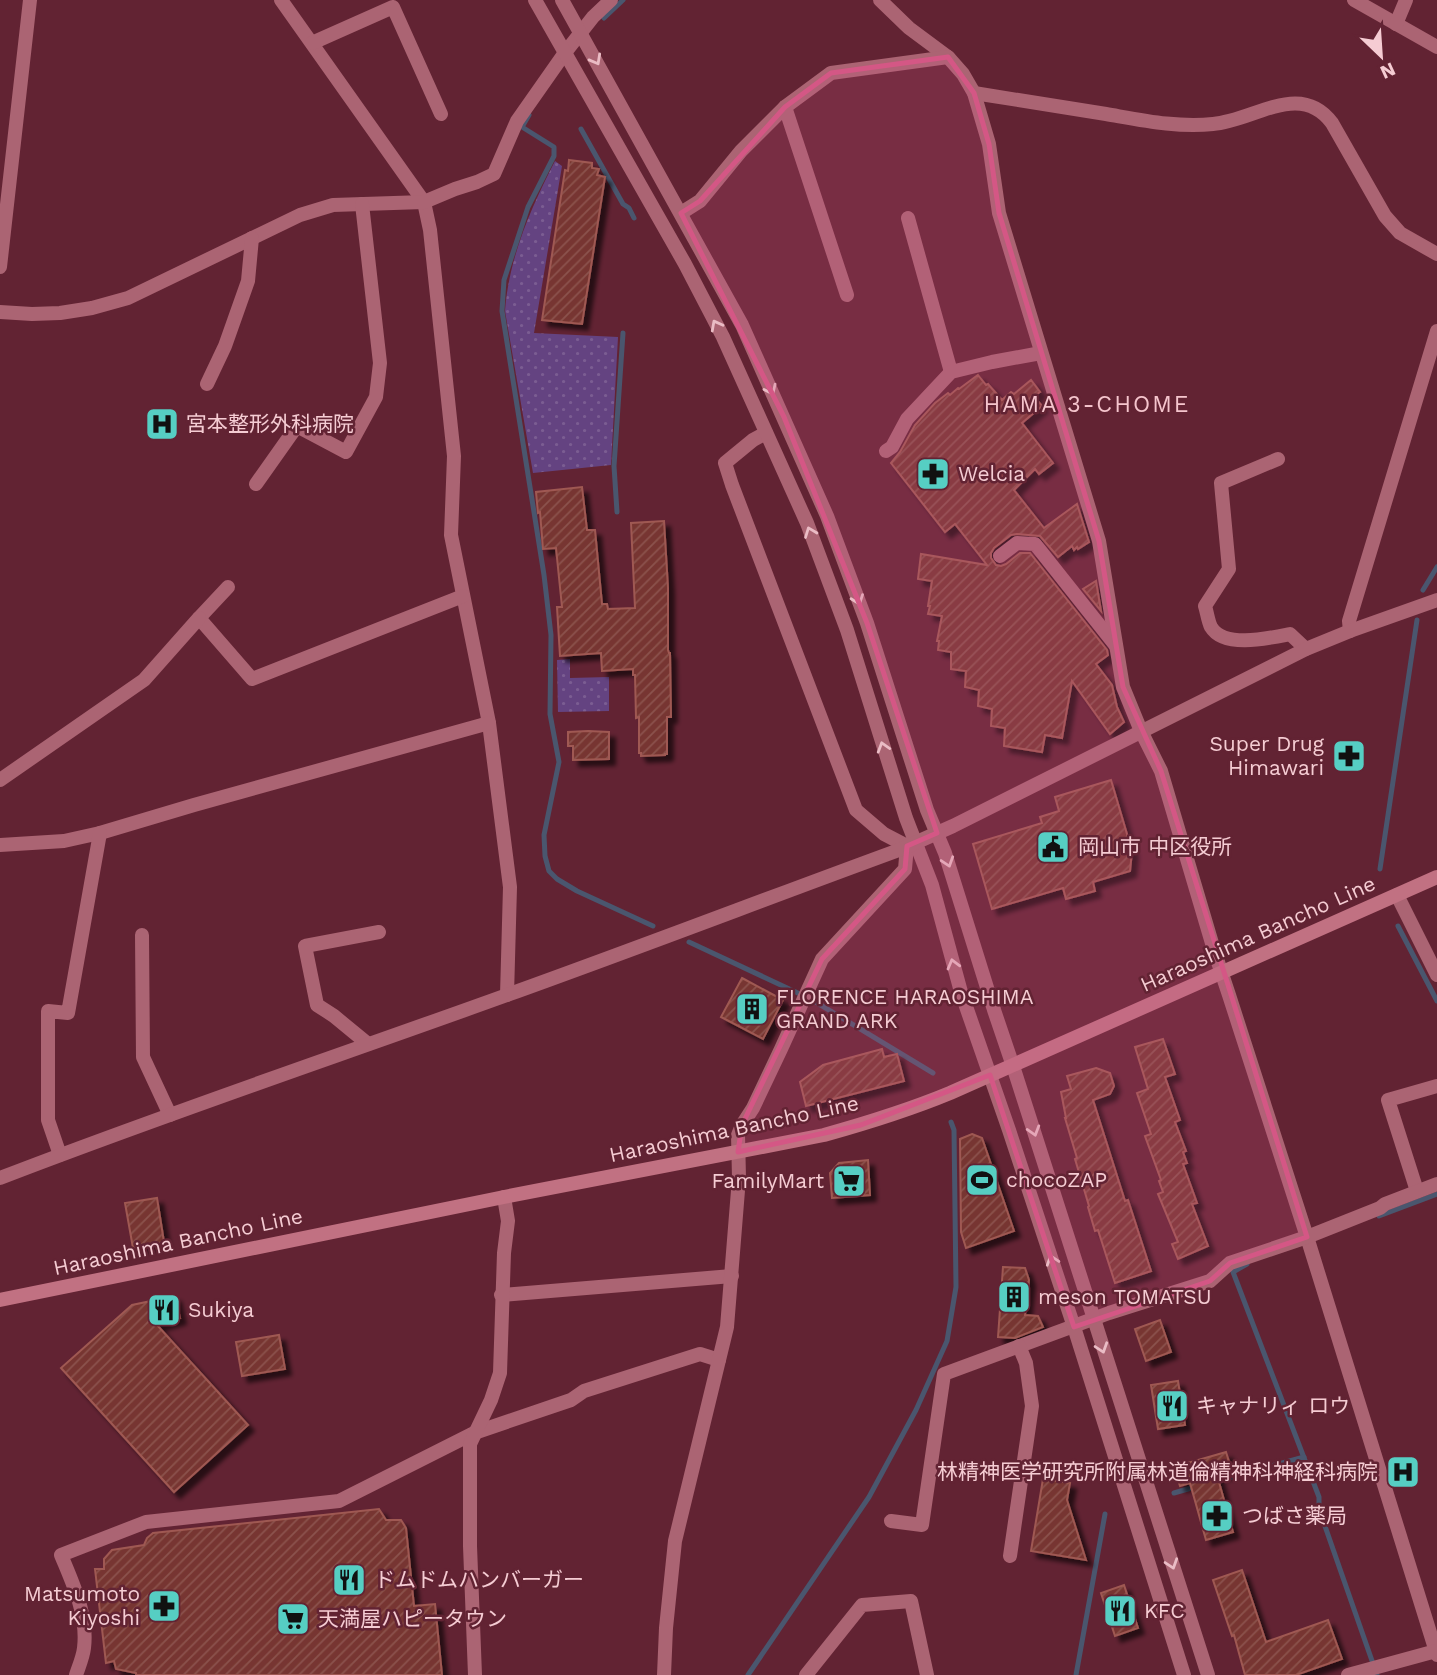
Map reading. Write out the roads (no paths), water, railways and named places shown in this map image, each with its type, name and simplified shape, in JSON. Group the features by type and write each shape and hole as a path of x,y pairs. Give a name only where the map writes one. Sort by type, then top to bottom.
{"main road":[{"name":"Haraoshima Bancho Line","path":"0,1300 824,1135 861,1125 927,1102 1013,1066 1437,877"}],"street":[{"path":"0,267 30,0"},
{"path":"281,0 424,202 430,230 454,456 451,535 489,723 510,887 507,995"},
{"path":"534,0 685,264 723,337 807,523 847,630 911,844 932,885 961,992 1074,1327 1184,1675"},
{"path":"562,0 742,325 827,516 867,624 923,798 945,853 1208,1675"},
{"path":"0,312 60,313 128,298 300,215 334,205 424,202 494,174 517,121 564,54 593,17 611,0"},
{"path":"880,0 909,28 948,57 963,74 974,93 989,144 999,213 1099,541 1123,687 1161,771 1210,938 1307,1237 1436,1653 1348,1675"},
{"path":"1354,0 1437,47"},
{"path":"1396,24 1405,0"},
{"path":"312,43 393,7 441,114"},
{"path":"1416,35 1437,33"},
{"path":"681,213 701,201 741,151 785,107 831,73 948,57"},
{"path":"974,93 1162,123 1213,124 1300,102 1315,107 1326,114 1332,123 1385,216 1400,233 1437,254"},
{"path":"785,107 847,295"},
{"path":"256,484 297,426 346,452 376,397 380,363 362,204"},
{"path":"908,218 951,372"},
{"path":"207,384 225,346 248,281 252,238"},
{"path":"1350,631 1349,621 1437,331"},
{"path":"886,451 892,447 907,419 951,372 1041,353"},
{"path":"766,433 753,440 726,463 732,485 856,810 884,834 911,844"},
{"path":"1278,459 1221,483 1229,569 1205,606 1210,626 1217,634 1228,639 1258,641 1290,634 1306,649"},
{"path":"1000,556 1017,543 1035,544 1117,647"},
{"path":"0,780 144,680 228,587"},
{"path":"199,618 252,680 463,596"},
{"path":"0,1178 507,995 911,844 1306,649 1437,600"},
{"path":"0,845 64,841 100,833 489,723"},
{"path":"60,1155 48,1120 48,1011 68,1013 100,833"},
{"path":"664,1675 675,1541 727,1328 739,1178 738,1135 822,959 905,869 911,844"},
{"path":"1397,895 1437,975"},
{"path":"368,1044 317,1005 305,946 379,932"},
{"path":"142,935 143,1057 170,1115"},
{"path":"1417,1191 1388,1100 1437,1086"},
{"path":"891,1521 922,1525 944,1374 1093,1319 1210,1281 1230,1263 1307,1237 1437,1184"},
{"path":"475,1675 470,1546 470,1444 491,1400 500,1373 503,1253 508,1221 504,1197"},
{"path":"501,1295 732,1276"},
{"path":"1010,1556 1032,1406 1026,1363 1019,1346"},
{"path":"76,1675 84,1650 85,1633 77,1596 61,1555 146,1522 339,1501 474,1433 570,1400 584,1391 700,1354 719,1360"},
{"path":"806,1675 862,1605 911,1601 928,1675"}],"waterway":[{"path":"604,18 623,0"},
{"path":"529,115 522,127 554,147 554,156 528,207 504,280 502,311 551,635 550,714 559,762 544,835 545,856 549,871 557,879 653,926"},
{"path":"581,129 623,204 629,208 634,218"},
{"path":"617,512 614,466 623,333"},
{"path":"1423,590 1437,567"},
{"path":"1380,869 1417,620"},
{"path":"1398,926 1437,1001"},
{"path":"689,942 800,994"},
{"path":"814,1001 933,1073"},
{"path":"748,1675 869,1497 916,1410 947,1341 956,1287 954,1130 951,1122"},
{"path":"1379,1216 1437,1194"},
{"path":"1247,1264 1233,1272 1319,1497 1319,1509 1377,1675"},
{"path":"1214,1482 1304,1457"},
{"path":"1174,1493 1198,1486"},
{"path":"1076,1675 1105,1514"}],"place":[{"name":"宮本整形外科病院","path":"162,424"},
{"name":"Welcia","path":"933,474"},
{"name":"Super Drug Himawari","path":"1349,756"},
{"name":"岡山市 中区役所","path":"1053,847"},
{"name":"FLORENCE HARAOSHIMA GRAND ARK","path":"752,1009"},
{"name":"chocoZAP","path":"982,1180"},
{"name":"FamilyMart","path":"849,1181"},
{"name":"meson TOMATSU","path":"1014,1297"},
{"name":"Sukiya","path":"164,1310"},
{"name":"キャナリィ ロウ","path":"1172,1406"},
{"name":"林精神医学研究所附属林道倫精神科神経科病院","path":"1403,1472"},
{"name":"つばさ薬局","path":"1217,1516"},
{"name":"ドムドムハンバーガー","path":"349,1580"},
{"name":"Matsumoto Kiyoshi","path":"164,1606"},
{"name":"KFC","path":"1120,1611"},
{"name":"天満屋ハピータウン","path":"293,1619"}],"district":[{"name":"HAMA 3-CHOME","path":"1087,404"}]}
